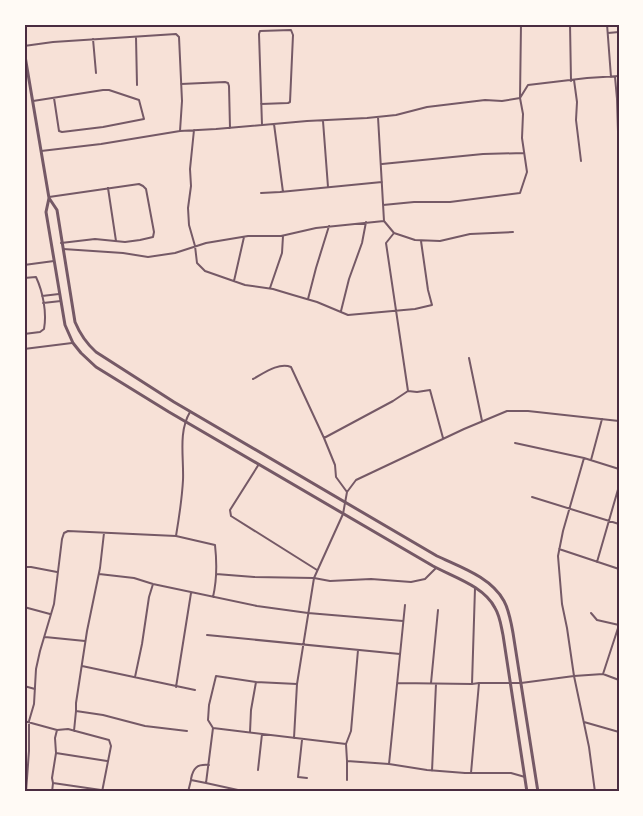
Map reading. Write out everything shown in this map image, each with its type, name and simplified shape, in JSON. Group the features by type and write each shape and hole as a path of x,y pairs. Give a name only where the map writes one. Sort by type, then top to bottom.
{"street":[{"path":"383,205 450,202 520,193 527,172 520,98 521,24"},
{"path":"570,24 572,80 577,102 576,120 580,161"},
{"path":"607,24 611,77"},
{"path":"261,104 290,102 294,35 291,30 260,31 261,104 262,125"},
{"path":"608,33 619,32"},
{"path":"24,46 93,39 177,35 182,101 180,131"},
{"path":"136,37 137,85"},
{"path":"93,39 96,74"},
{"path":"24,50 49,197 46,212 59,294 65,326 73,343 81,354 96,367 343,514 436,568 476,588 489,598 500,620 527,792"},
{"path":"41,151 180,131 396,115 426,107 520,98 528,85 617,76 619,164"},
{"path":"181,84 228,83 230,128"},
{"path":"33,101 109,90 139,100 144,119 62,132 59,130 54,98"},
{"path":"378,117 384,221 394,233 415,240 440,241 470,234 513,232"},
{"path":"323,121 328,188"},
{"path":"274,124 283,192"},
{"path":"194,130 190,169 189,225 198,263 205,271 245,285 308,299 348,315 415,309 432,305 421,241"},
{"path":"382,164 483,154 524,153"},
{"path":"261,193 382,182"},
{"path":"49,197 139,184 146,189 153,237 140,240 95,239 61,243"},
{"path":"108,188 116,241"},
{"path":"49,197 57,210 75,322 88,345 102,357 190,411 437,556 481,578 496,590 504,601 510,616 538,792"},
{"path":"63,249 148,257 175,253 206,243 244,237 283,236 329,226 384,221"},
{"path":"341,311 354,261 362,243 366,222"},
{"path":"308,299 329,226"},
{"path":"394,233 386,243 408,391"},
{"path":"270,289 282,253 283,236"},
{"path":"234,281 244,237"},
{"path":"24,265 54,261"},
{"path":"24,278 36,277 42,296 45,325 40,332 24,334"},
{"path":"42,296 59,294"},
{"path":"43,303 61,301"},
{"path":"24,349 73,343"},
{"path":"469,358 482,422"},
{"path":"252,379 281,365 291,368 324,438 335,465 336,477 347,492"},
{"path":"324,438 408,391 430,390 443,439"},
{"path":"176,536 183,482 182,442 185,421 190,411"},
{"path":"294,738 297,684 314,578 343,514 347,492 356,480 507,411 528,411 619,421"},
{"path":"591,461 602,419"},
{"path":"515,443 584,458 619,469"},
{"path":"584,458 558,556 562,604 596,792"},
{"path":"259,464 230,510 231,516 317,570"},
{"path":"597,562 619,486"},
{"path":"532,497 619,524"},
{"path":"26,792 36,669 55,597 64,533 68,531 176,536 215,545 217,560 213,597"},
{"path":"74,731 85,641 99,574 104,533"},
{"path":"559,549 619,569"},
{"path":"24,567 58,572"},
{"path":"216,574 314,578 330,581 371,579 411,582 425,579 436,568"},
{"path":"99,574 134,578 257,606 404,621"},
{"path":"135,677 153,584"},
{"path":"472,684 476,588"},
{"path":"176,687 191,592"},
{"path":"389,764 405,605"},
{"path":"24,607 51,614"},
{"path":"431,683 438,609"},
{"path":"591,613 597,620 619,625 603,674"},
{"path":"207,635 400,654"},
{"path":"45,637 85,641"},
{"path":"347,780 346,744 351,731 358,650"},
{"path":"82,666 195,690"},
{"path":"398,683 521,683 603,674 619,680"},
{"path":"206,783 213,728 207,720 216,676 256,682 297,684"},
{"path":"250,732 256,682"},
{"path":"471,773 479,683"},
{"path":"432,771 436,684"},
{"path":"24,686 35,689"},
{"path":"76,711 103,715 145,726 187,731"},
{"path":"24,721 57,730 68,729 111,742 102,791 53,783"},
{"path":"585,722 619,732"},
{"path":"213,728 346,744"},
{"path":"52,792 57,730"},
{"path":"258,770 262,734"},
{"path":"302,740 298,777 307,778"},
{"path":"56,753 107,761"},
{"path":"347,761 389,764 432,771 511,773 525,777"},
{"path":"188,792 194,769 198,766 209,765"},
{"path":"191,780 229,790 247,792"},
{"path":"218,792 219,786"},
{"path":"82,792 89,788"}]}
